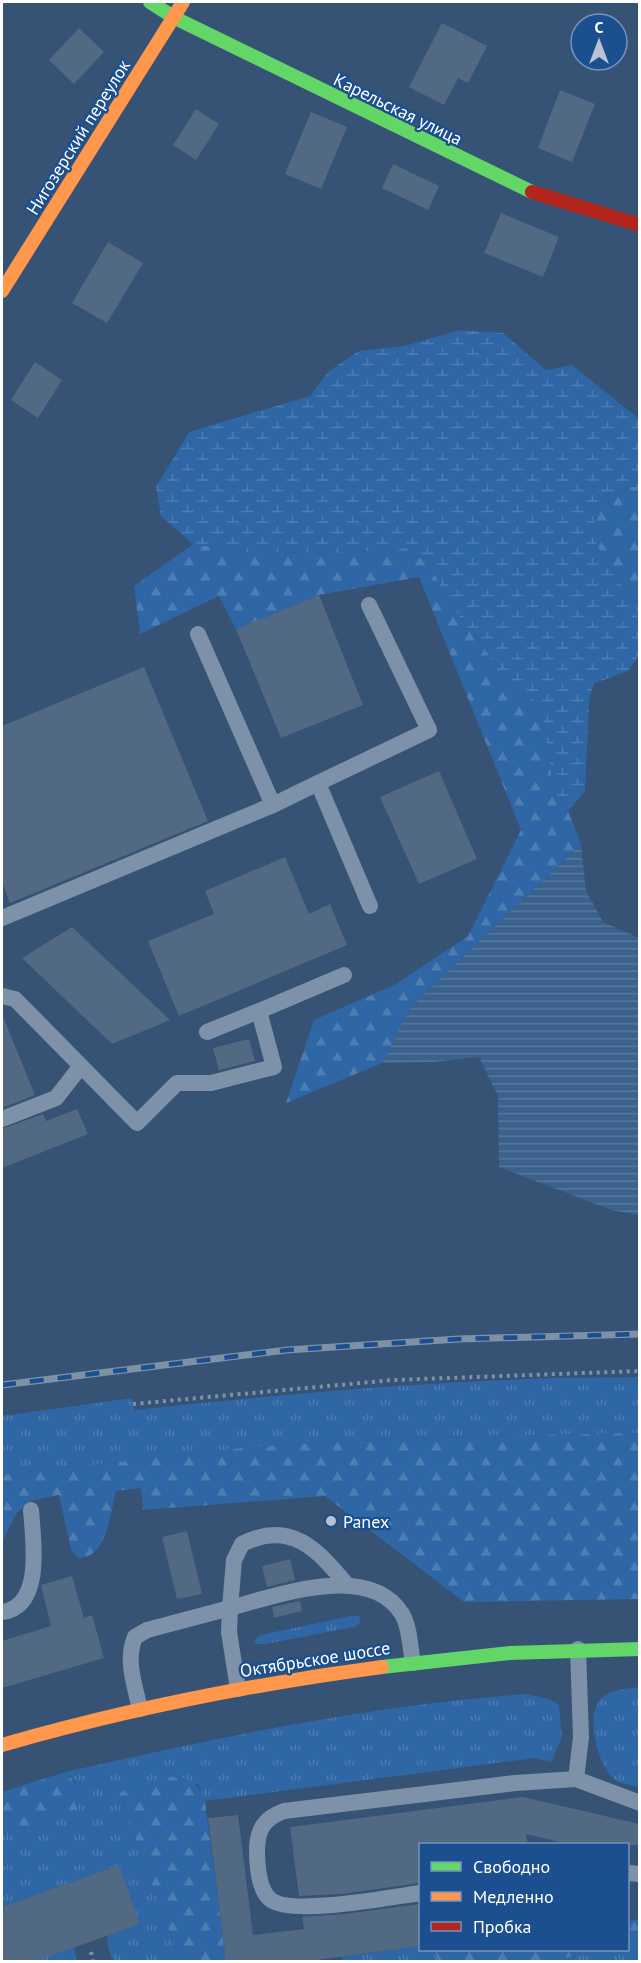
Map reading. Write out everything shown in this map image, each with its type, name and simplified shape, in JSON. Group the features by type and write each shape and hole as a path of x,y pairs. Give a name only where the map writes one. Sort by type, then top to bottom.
{"street":[{"name":"Карельская улица","path":"150,2 175,18 520,189 639,225"},
{"name":"Нигозерский переулок","path":"2,291 183,2"},
{"name":"Октябрьское шоссе","path":"2,1745 140,1709 238,1689 412,1663 578,1649 639,1649"}],"lane":[{"path":"2,918 273,805 429,730 369,605"},
{"path":"198,634 273,805"},
{"path":"318,783 370,906"},
{"path":"207,1032 344,975"},
{"path":"2,996 15,999 137,1123 177,1083 211,1083 274,1067 259,1011"},
{"path":"2,1119 56,1098 81,1066"},
{"path":"2,1612 15,1608 28,1593 33,1566 31,1510"},
{"path":"238,1689 231,1651 230,1608 236,1551 242,1544 265,1536 293,1537 303,1541 327,1561 347,1585"},
{"path":"140,1709 130,1653 135,1638 147,1630 308,1588 347,1585 382,1595 395,1605 406,1624 412,1663"},
{"path":"576,1779 581,1737 578,1649"},
{"path":"419,1893 307,1907 279,1905 269,1899 262,1888 257,1857 260,1830 273,1815 284,1811 527,1782 576,1779 639,1803"}],"path":[{"path":"133,1404 352,1383 530,1373 639,1371"},
{"path":"91,1952 93,1962"}],"green space":[{"path":"460,330 503,333 546,370 572,365 639,419 639,487 623,487 598,499 593,538 614,576 636,602 640,654 628,671 593,684 589,703 585,791 568,811 555,792 548,757 546,727 534,700 515,689 450,604 430,565 406,548 345,553 244,552 193,544 161,516 156,487 189,432 310,396 329,371 359,351 404,346"},
{"path":"623,487 639,487 639,647 636,602 614,576 593,538 598,499"},
{"path":"193,544 244,552 345,553 406,548 430,565 450,604 515,689 534,700 546,727 548,757 555,792 568,811 581,844 412,1006 382,1063 286,1103 314,1020 394,985 468,936 521,830 419,577 319,595 236,629 219,596 140,634 134,586"},
{"path":"639,1377 639,1433 430,1437 251,1447 2,1475 2,1416 132,1398 135,1410 386,1387 512,1380"},
{"path":"639,1433 639,1599 464,1602 325,1496 143,1510 141,1488 116,1491 106,1533 101,1543 87,1557 78,1558 71,1550 59,1495 30,1501 16,1514 2,1541 2,1475 251,1447 430,1437"},
{"path":"359,1616 361,1623 354,1627 255,1644 254,1640 260,1635"},
{"path":"640,1687 639,1787 619,1782 608,1771 598,1752 594,1717 596,1708 604,1696 624,1689"},
{"path":"526,1694 549,1699 559,1705 562,1737 551,1762 535,1758 205,1801 198,1784 119,1793 180,1961 114,1961 109,1951 107,1927 119,1865 2,1907 2,1835 76,1808 76,1782 65,1772 294,1724 409,1706"},
{"path":"65,1772 77,1788 76,1809 2,1835 2,1792"},
{"path":"164,1777 180,1777 190,1780 198,1787 205,1801 226,1961 180,1961 119,1793"},
{"path":"639,1919 639,1948 629,1949 629,1921"},
{"path":"419,1946 419,1951 435,1951 438,1961 345,1962 341,1957"},
{"path":"74,1947 76,1961 37,1960"},
{"path":"639,1948 639,1961 538,1961 629,1951"},
{"path":"435,1951 615,1951 538,1961 438,1961"}],"shaded area":[{"path":"581,844 586,891 603,922 639,938 639,1215 611,1210 499,1167 498,1096 479,1057 434,1062 382,1063 412,1006"}],"building":[{"path":"442,23 487,46 468,83 458,78 444,105 409,87"},
{"path":"79,28 104,52 74,84 49,60"},
{"path":"560,90 595,104 572,162 538,148"},
{"path":"196,109 219,124 196,160 173,145"},
{"path":"311,112 347,127 321,189 285,174"},
{"path":"393,164 439,186 428,210 382,188"},
{"path":"501,213 559,237 543,277 484,253"},
{"path":"108,242 143,263 107,323 72,303"},
{"path":"35,362 62,380 38,418 11,400"},
{"path":"319,595 363,705 281,738 236,629"},
{"path":"144,667 208,821 10,903 2,882 2,726"},
{"path":"439,771 477,859 419,884 380,797"},
{"path":"285,857 309,914 330,904 347,945 179,1016 148,941 214,914 205,891"},
{"path":"72,927 170,1020 112,1044 22,958"},
{"path":"2,1014 35,1095 2,1108"},
{"path":"249,1039 255,1061 219,1070 213,1048"},
{"path":"77,1109 88,1134 2,1168 2,1129 43,1114 46,1121"},
{"path":"187,1531 202,1594 177,1599 162,1537"},
{"path":"290,1559 295,1580 267,1587 262,1566"},
{"path":"72,1576 84,1618 92,1615 104,1658 2,1688 2,1641 51,1626 41,1585"},
{"path":"300,1601 302,1611 274,1618 272,1607"},
{"path":"523,1797 639,1824 639,1845 564,1843 526,1834 528,1843 419,1843 419,1883 341,1894 299,1896 290,1827"},
{"path":"238,1815 253,1935 304,1929 302,1917 419,1904 419,1946 302,1962 226,1962 208,1818"},
{"path":"119,1865 140,1924 33,1962 2,1962 2,1907"}],"railway":[{"path":"2,1385 287,1350 459,1339 640,1334"}],"traffic: fast":[{"path":"150,2 175,18 532,192"},
{"path":"382,1667 510,1653 640,1649"}],"traffic: slow":[{"path":"2,291 183,2"},
{"path":"2,1745 96,1720 190,1699 286,1681 382,1667"}],"traffic: jam":[{"path":"532,192 640,225"}],"place":[{"name":"Panex","path":"331,1521"}]}
